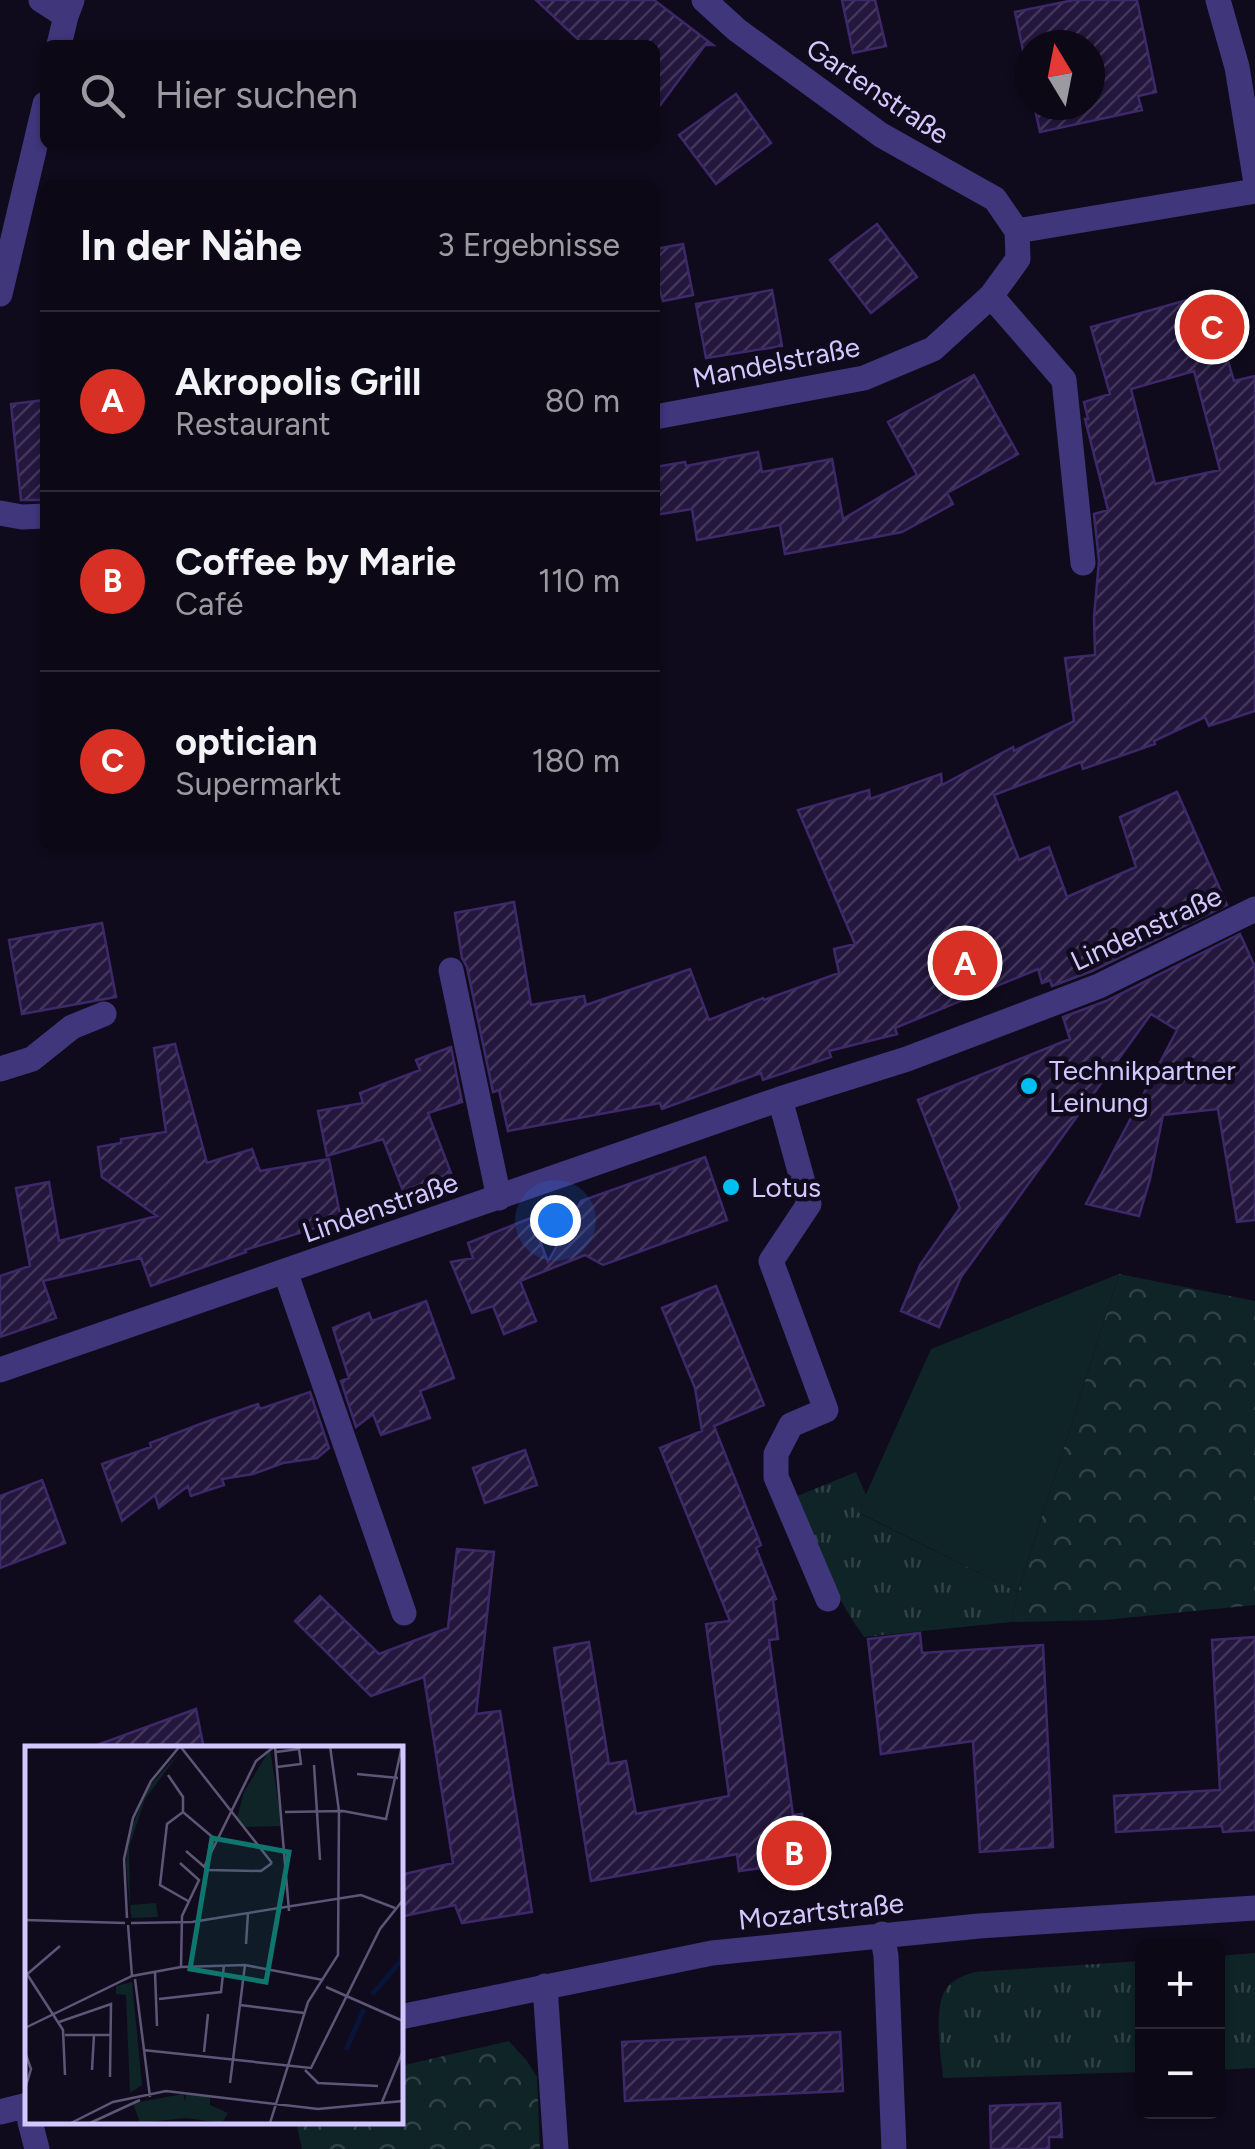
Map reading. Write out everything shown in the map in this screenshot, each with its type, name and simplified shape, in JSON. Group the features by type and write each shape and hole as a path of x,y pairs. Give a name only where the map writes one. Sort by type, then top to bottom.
{"street":[{"path":"41,0 69,8 60,40"},
{"name":"Gartenstraße","path":"704,0 737,30 881,135 995,199 1017,231"},
{"path":"1218,0 1237,68 1255,177"},
{"path":"2,276 40,124"},
{"path":"1017,231 1255,191"},
{"name":"Mandelstraße","path":"660,416 864,378 933,349 991,296 1018,259 1017,231"},
{"path":"991,296 1064,380 1083,563"},
{"path":"0,514 40,516"},
{"name":"Lindenstraße","path":"0,1370 780,1099 906,1060 1099,986 1255,909"},
{"path":"452,970 499,1198"},
{"path":"0,1069 32,1059 72,1026 104,1014"},
{"path":"780,1099 809,1204 771,1261 826,1410 791,1425 776,1454 776,1477 828,1599"},
{"path":"285,1272 404,1613"},
{"name":"Mozartstraße","path":"402,2017 712,1953 882,1934 1255,1908"},
{"path":"882,1934 894,2149"},
{"path":"546,1986 556,2149"},
{"path":"27,2124 37,2149"}],"green space":[{"path":"1119,1274 1255,1301 1255,1605 1104,1620 1011,1622 1018,1592"},
{"path":"1119,1274 1018,1592 858,1512 931,1349"},
{"path":"856,1472 866,1495 859,1513 1018,1592 1011,1622 864,1637 834,1587 795,1497"},
{"path":"1255,1953 1255,2068 1225,2070 1225,1955"},
{"path":"1135,1961 1135,2072 943,2078 939,2032 942,1997 955,1980 974,1972"},
{"path":"509,2041 537,2077 540,2149 302,2149 296,2124 402,2124 402,2066"}],"building":[{"path":"536,0 654,0 713,45 705,45 660,105 660,40 579,40"},
{"path":"842,0 875,0 886,46 853,53"},
{"path":"1074,0 1137,0 1156,92 1138,96 1142,110 1105,118 1105,30 1019,30 1015,12"},
{"path":"736,94 771,143 716,184 679,135"},
{"path":"1037,120 1096,120 1040,132"},
{"path":"877,224 917,277 871,313 830,260"},
{"path":"683,244 693,295 663,301 660,248"},
{"path":"772,290 782,346 706,358 696,304"},
{"path":"1208,294 1234,381 1255,376 1255,711 1209,726 1205,717 1154,741 1155,744 1083,769 1081,762 994,795 1019,860 1049,847 1067,897 1136,867 1120,817 1177,792 1227,905 1092,971 1052,986 1050,980 1042,983 1038,969 895,1028 897,1034 829,1051 831,1057 763,1080 761,1073 662,1109 660,1103 508,1131 499,1090 493,1092 455,913 514,902 531,1005 584,996 586,1005 690,969 709,1020 839,973 834,949 855,944 798,810 869,790 870,799 941,774 942,785 1013,747 1014,751 1074,721 1065,658 1095,655 1099,561 1094,514 1108,510 1085,419 1084,402 1110,394 1091,327","holes":["1194,371 1220,470 1155,484 1131,389"]},
{"path":"974,375 1018,454 947,493 953,504 902,532 785,554 780,525 697,540 692,509 660,514 660,466 685,462 686,466 758,452 762,472 832,459 843,519 917,475 888,422"},
{"path":"40,401 40,500 21,500 11,404"},
{"path":"102,923 116,997 22,1014 9,940"},
{"path":"1240,934 1255,967 1255,1220 1237,1222 1218,1109 1163,1115 1139,1216 1086,1204 1177,1030 1151,1014 961,1277 939,1327 901,1311 920,1265 960,1208 918,1100 1070,1039 1063,1017 1106,1001"},
{"path":"175,1044 207,1163 252,1149 260,1171 329,1159 341,1220 245,1250 151,1286 141,1258 43,1281 56,1318 0,1337 0,1276 30,1266 16,1188 49,1182 59,1241 157,1216 102,1177 98,1147 166,1132 154,1048"},
{"path":"451,1047 462,1102 428,1113 451,1173 403,1191 383,1139 327,1156 318,1111 363,1103 360,1093 420,1070 416,1060"},
{"path":"705,1157 727,1220 603,1265 585,1255 520,1281 536,1321 504,1334 493,1306 472,1313 451,1262 473,1258 468,1243 531,1218 548,1262 581,1201"},
{"path":"716,1286 764,1405 714,1426 761,1545 756,1548 776,1599 773,1600 778,1639 769,1640 793,1815 802,1814 810,1870 779,1875 778,1866 739,1871 737,1854 591,1881 554,1648 589,1642 609,1764 626,1761 636,1814 729,1796 706,1624 730,1621 660,1448 702,1431 695,1388 662,1308"},
{"path":"426,1301 454,1378 420,1391 430,1418 381,1435 373,1414 356,1427 341,1381 349,1378 333,1328 369,1313 372,1321"},
{"path":"310,1392 329,1448 317,1458 222,1479 224,1485 191,1496 188,1486 159,1508 155,1495 122,1521 102,1464 203,1423"},
{"path":"525,1450 537,1485 485,1503 473,1468"},
{"path":"42,1480 65,1543 0,1568 0,1496"},
{"path":"457,1549 494,1552 476,1714 500,1711 532,1912 462,1923 455,1905 402,1917 402,1875 453,1863 424,1677 371,1696 295,1621 320,1596 379,1654 448,1628"},
{"path":"920,1633 922,1653 1043,1645 1053,1847 980,1852 973,1741 881,1754 868,1639"},
{"path":"1255,1637 1255,1830 1223,1832 1222,1826 1116,1832 1114,1796 1220,1790 1212,1640"},
{"path":"196,1709 203,1746 97,1746"},
{"path":"840,2032 843,2091 625,2101 622,2042"},
{"path":"1060,2103 1062,2137 1049,2137 1049,2149 991,2149 990,2106"}],"place":[{"name":"optician","path":"1212,327"},
{"name":"Akropolis Grill","path":"965,963"},
{"name":"Technikpartner Leinung","path":"1029,1086"},
{"name":"Lotus","path":"731,1187"},
{"name":"Coffee by Marie","path":"794,1853"}]}
